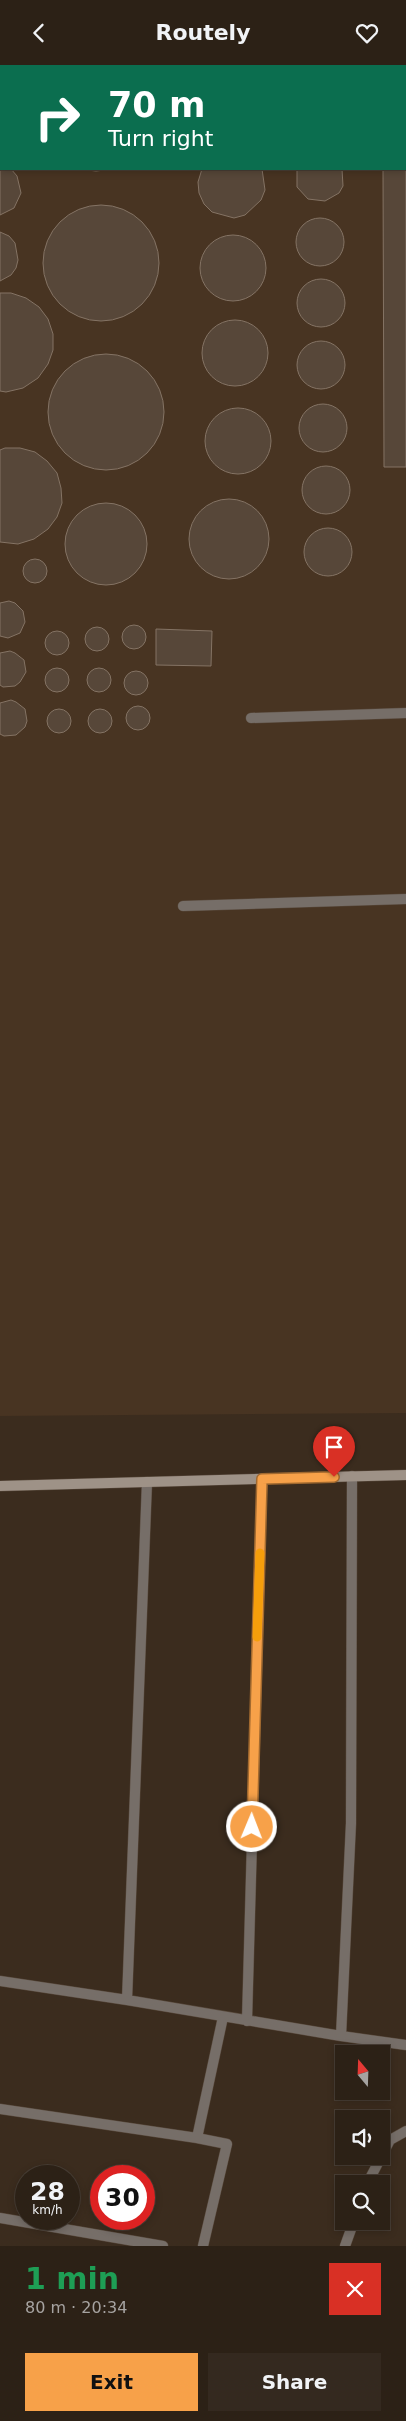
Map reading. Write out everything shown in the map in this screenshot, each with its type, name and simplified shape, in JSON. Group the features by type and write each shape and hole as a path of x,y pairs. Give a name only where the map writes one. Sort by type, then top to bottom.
{"street":[{"path":"251,718 406,713"},
{"path":"183,905 406,899"},
{"path":"0,1486 406,1475"},
{"path":"341,2036 350,1823 352,1476"},
{"path":"247,2021 262,1479"},
{"path":"127,2000 147,1482"},
{"path":"0,1981 406,2045"},
{"path":"197,2138 223,2017"},
{"path":"0,2109 227,2144 203,2246"},
{"path":"372,2175 390,2140 406,2131"},
{"path":"0,2217 163,2246"},
{"path":"345,2246 351,2230"}],"shaded area":[{"path":"0,170 406,170 406,1413 0,1416"}],"building":[{"path":"0,170 12,170 17,176 21,193 14,208 0,215"},
{"path":"202,170 262,170 265,190 261,200 245,215 234,218 212,212 204,204 199,193 198,182"},
{"path":"297,170 342,170 343,186 339,193 325,201 308,199 297,187"},
{"path":"383,170 406,170 406,467 384,467"},
{"path":"101,205 123,209 142,222 155,241 159,263 155,285 142,304 123,317 101,321 79,317 60,304 47,285 43,263 47,241 60,222 79,209"},
{"path":"315,218 325,218 337,225 344,237 344,247 337,259 325,266 315,266 307,262 300,255 296,247 296,237 300,229 307,222"},
{"path":"0,232 9,236 15,243 18,260 16,268 11,275 0,281"},
{"path":"226,235 240,235 252,240 261,249 266,261 264,281 257,292 240,301 226,301 214,296 205,287 200,275 200,261 205,249 214,240"},
{"path":"316,279 326,279 338,286 345,298 345,308 338,320 326,327 316,327 308,323 301,316 297,308 297,298 301,290 308,283"},
{"path":"0,293 11,293 26,298 39,307 48,319 53,334 53,350 48,364 38,378 23,388 6,392 0,391"},
{"path":"228,320 242,320 254,325 263,334 268,346 266,366 259,377 242,386 228,386 216,381 207,372 202,360 202,346 207,334 216,325"},
{"path":"316,341 326,341 338,348 345,360 345,370 338,382 326,389 316,389 308,385 301,378 297,370 297,360 301,352 308,345"},
{"path":"106,354 128,358 147,371 160,390 164,412 160,434 147,453 128,466 106,470 84,466 65,453 52,434 48,412 52,390 65,371 84,358"},
{"path":"318,404 328,404 340,411 347,423 347,433 340,445 328,452 318,452 310,448 303,441 299,433 299,423 303,415 310,408"},
{"path":"231,408 245,408 257,413 266,422 271,434 269,454 262,465 245,474 231,474 219,469 210,460 205,448 205,434 210,422 219,413"},
{"path":"20,448 35,452 47,461 57,473 61,488 62,503 57,517 48,529 34,539 18,544 0,542 0,450"},
{"path":"321,466 331,466 343,473 350,485 350,495 343,507 331,514 321,514 313,510 306,503 302,495 302,485 306,477 313,470"},
{"path":"221,499 237,499 258,510 269,531 269,547 258,568 237,579 221,579 207,573 195,561 189,547 189,531 195,517 207,505"},
{"path":"106,503 122,506 135,515 144,528 147,544 144,560 135,573 122,582 106,585 90,582 77,573 68,560 65,544 68,528 77,515 90,506"},
{"path":"323,528 333,528 345,535 352,547 352,557 345,569 333,576 323,576 315,572 308,565 304,557 304,547 308,539 315,532"},
{"path":"35,559 44,562 47,571 44,580 35,583 26,580 23,571 26,562"},
{"path":"9,601 15,603 23,611 25,622 20,633 8,638 0,636 0,603"},
{"path":"134,625 143,628 146,637 143,646 134,649 125,646 122,637 125,628"},
{"path":"97,627 106,630 109,639 106,648 97,651 88,648 85,639 88,630"},
{"path":"156,629 212,631 211,666 156,665"},
{"path":"57,631 66,634 69,643 66,652 57,655 48,652 45,643 48,634"},
{"path":"10,651 24,660 26,672 15,686 3,687 0,685 0,653"},
{"path":"57,668 66,671 69,680 66,689 57,692 48,689 45,680 48,671"},
{"path":"99,668 108,671 111,680 108,689 99,692 90,689 87,680 90,671"},
{"path":"136,671 145,674 148,683 145,692 136,695 127,692 124,683 127,674"},
{"path":"11,700 25,709 27,721 25,727 16,735 4,736 0,734 0,703"},
{"path":"138,706 147,709 150,718 147,727 138,730 129,727 126,718 129,709"},
{"path":"59,709 68,712 71,721 68,730 59,733 50,730 47,721 50,712"},
{"path":"100,709 109,712 112,721 109,730 100,733 91,730 88,721 91,712"}],"slow traffic":[{"path":"257,1637 260,1553"}],"route":[{"path":"252,1827 262,1479 334,1477"}]}
